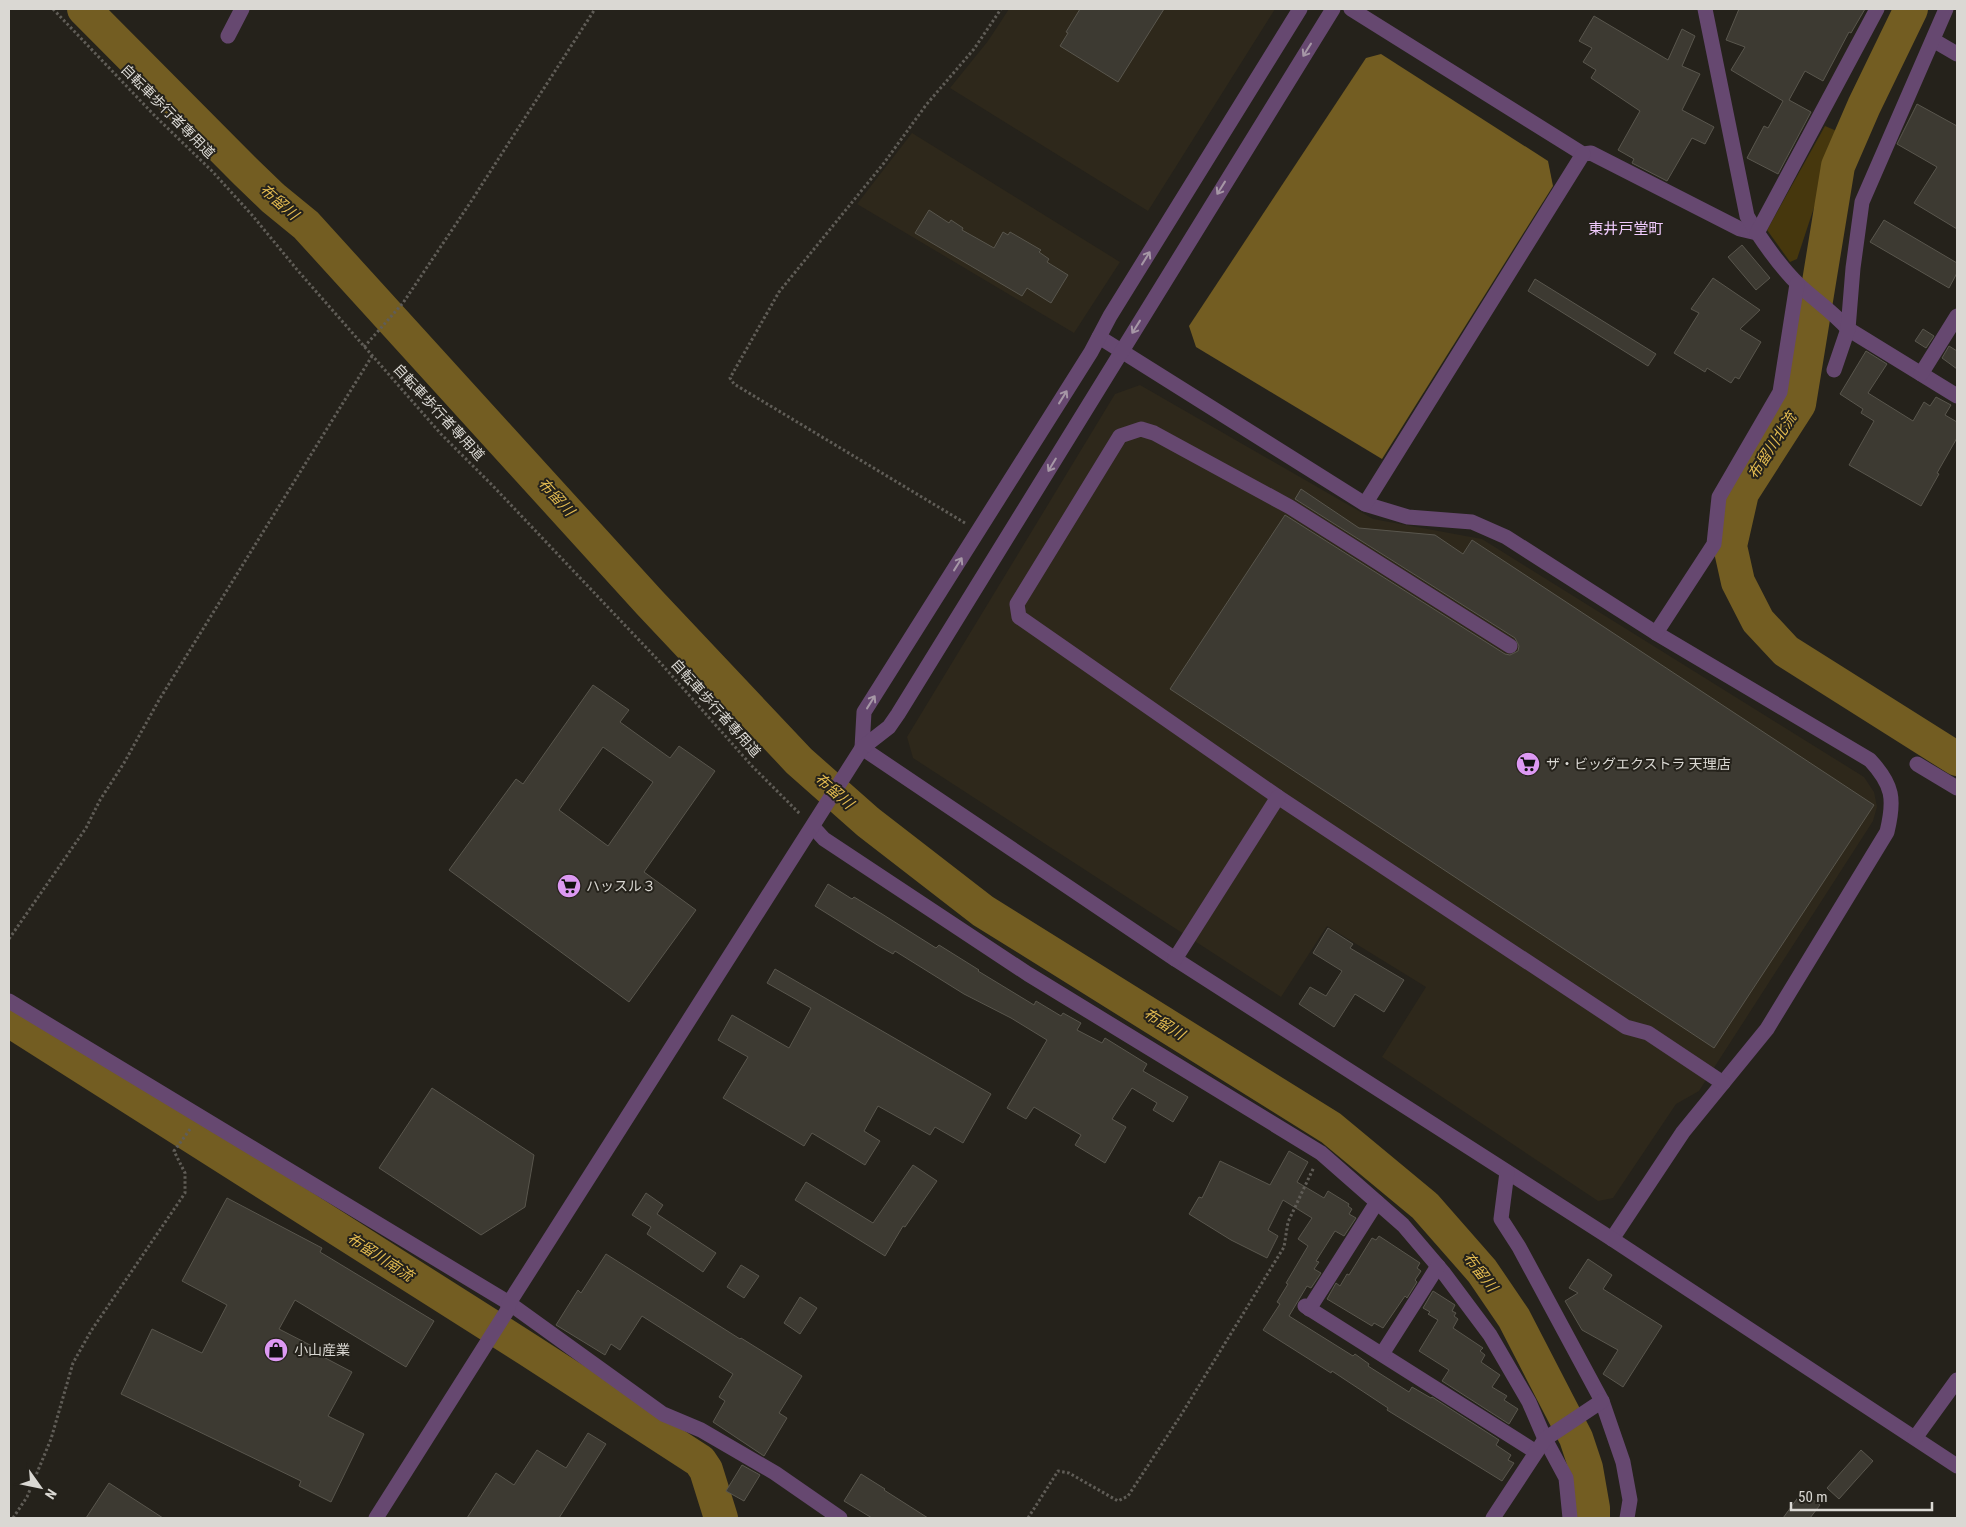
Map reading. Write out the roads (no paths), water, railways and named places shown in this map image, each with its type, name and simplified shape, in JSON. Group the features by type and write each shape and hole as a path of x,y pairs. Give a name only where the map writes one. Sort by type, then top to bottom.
{"street":[{"path":"228,36 242,9"},
{"path":"858,754 864,712 979,531 1300,9"},
{"path":"376,1518 858,754 889,728 898,714 1333,9"},
{"path":"1351,9 1583,154 1591,154 1740,229 1757,234"},
{"path":"1705,9 1748,216 1757,234 1801,287 1837,316 1848,329 1957,396"},
{"path":"1757,234 1877,9"},
{"path":"1834,370 1848,329 1853,268 1862,202 1946,9"},
{"path":"1933,40 1957,54"},
{"path":"1365,504 1583,154"},
{"path":"1656,633 1714,544 1719,497 1780,392 1801,287"},
{"path":"1921,374 1957,316"},
{"path":"1099,337 1365,504 1408,517 1472,522 1506,537 1656,633 1870,760 1884,776 1892,799 1887,832 1767,1029 1683,1132 1612,1238"},
{"path":"1510,646 1290,507 1154,433 1141,429 1120,436 1018,604 1019,617 1278,797 1626,1027 1648,1033 1723,1083"},
{"path":"858,754 1612,1238 1957,1466"},
{"path":"1917,764 1956,785"},
{"path":"1175,959 1278,797"},
{"path":"817,821 824,839 1028,974 1320,1153 1403,1225 1438,1266 1490,1335 1529,1402 1544,1442 1566,1478 1570,1518"},
{"path":"9,1001 508,1307 664,1414 701,1430 775,1473 840,1518"},
{"path":"1507,1172 1501,1219 1519,1247 1598,1404 1623,1462 1630,1500 1627,1518"},
{"path":"1377,1202 1307,1307 1382,1354 1544,1442"},
{"path":"1382,1354 1438,1266"},
{"path":"1915,1438 1957,1380"},
{"path":"1493,1518 1544,1442 1598,1404"}],"waterway":[{"name":"布留川","path":"84,9 246,172 273,198 306,225 650,603 799,761 868,822 983,911 1331,1128 1425,1206 1482,1271 1514,1318 1576,1438 1586,1468 1593,1518"},
{"name":"布留川北流","path":"1911,9 1864,106 1838,166 1799,404 1742,493 1730,546 1738,582 1758,621 1786,651 1957,759"},
{"name":"布留川南流","path":"9,1020 700,1461 706,1470 721,1518"}],"place":[{"name":"ザ・ビッグエクストラ 天理店","path":"1528,764"},
{"name":"ハッスル３","path":"569,886"},
{"name":"小山産業","path":"276,1350"}],"district":[{"name":"東井戸堂町","path":"1626,229"}]}
